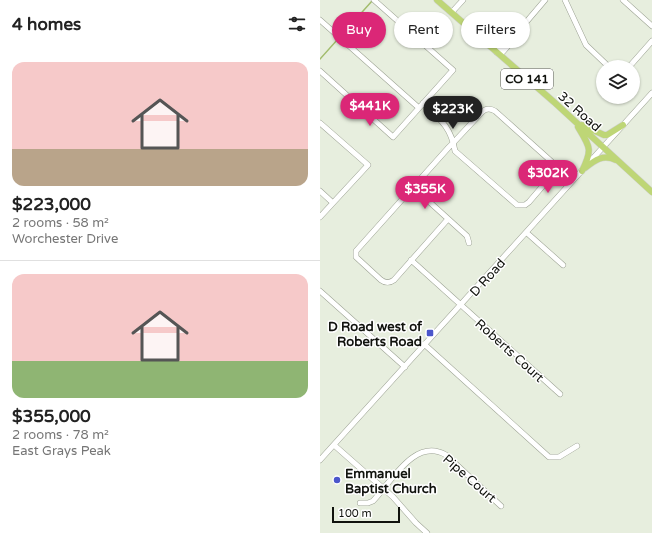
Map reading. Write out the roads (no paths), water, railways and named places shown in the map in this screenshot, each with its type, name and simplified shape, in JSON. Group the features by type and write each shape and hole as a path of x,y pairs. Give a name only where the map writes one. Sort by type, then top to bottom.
{"main road":[{"name":"32 Road","path":"438,0 452,12"},
{"name":"32 Road","path":"453,13 652,192"},
{"path":"575,122 604,135 607,135 623,125"},
{"path":"575,122 587,143 590,152 582,171"},
{"path":"582,171 596,160 602,158 610,158 623,165"}],"street":[{"path":"320,71 393,137 453,70 374,0"},
{"path":"452,12 463,0"},
{"path":"498,53 514,32 522,27 545,0"},
{"path":"565,0 586,45 602,60"},
{"path":"623,0 652,26"},
{"path":"320,20 419,108"},
{"path":"634,60 652,41"},
{"name":"D Road","path":"320,460 405,367 424,344 462,305 652,93"},
{"path":"423,103 445,124 454,142 455,151 517,205 522,206 527,204 554,172 555,168 552,162 492,109 486,109 454,142 356,250 357,259 381,280 388,283 394,280 448,219"},
{"path":"320,123 368,165 320,217"},
{"path":"413,187 466,236 469,243"},
{"path":"320,191 333,203"},
{"path":"526,233 563,265"},
{"name":"Roberts Court","path":"411,260 560,394"},
{"path":"320,292 405,367"},
{"path":"424,344 549,457 560,457 577,446"},
{"path":"334,445 393,497 427,533"},
{"name":"Pipe Court","path":"360,503 370,502 412,457 423,451 435,451 446,455 501,506"}],"waterway":[{"path":"320,59 372,1"}],"place":[{"name":"D Road west of Roberts Road","path":"430,333"},
{"name":"Emmanuel Baptist Church","path":"337,480"}]}
